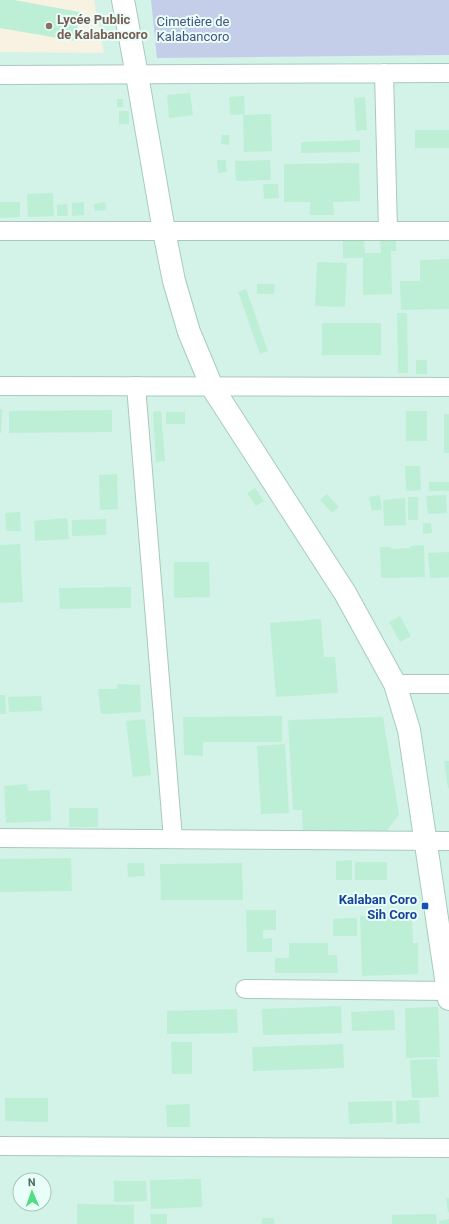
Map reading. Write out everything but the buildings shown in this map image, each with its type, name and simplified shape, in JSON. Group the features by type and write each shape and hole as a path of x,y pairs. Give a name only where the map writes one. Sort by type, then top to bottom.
{"main road":[{"path":"123,0 164,231 174,281 189,332 212,387 345,593 395,684 409,730 449,994"}],"street":[{"path":"384,73 388,231"},
{"path":"0,76 449,73"},
{"path":"0,231 449,231"},
{"path":"0,386 449,387"},
{"path":"136,386 172,839"},
{"path":"395,684 449,684"},
{"path":"0,838 449,841"},
{"path":"245,989 449,994"},
{"path":"0,1146 449,1148"}],"shaded area":[{"path":"0,0 449,0 449,1224 0,1224"},
{"name":"Lycée Public de Kalabancoro","path":"0,0 94,0 104,53 0,52"}],"green space":[{"name":"Cimetière de Kalabancoro","path":"151,0 449,0 449,55 157,58"}],"place":[{"name":"Lycée Public de Kalabancoro","path":"49,26"},
{"name":"Kalaban Coro Sih Coro","path":"425,906"}]}
